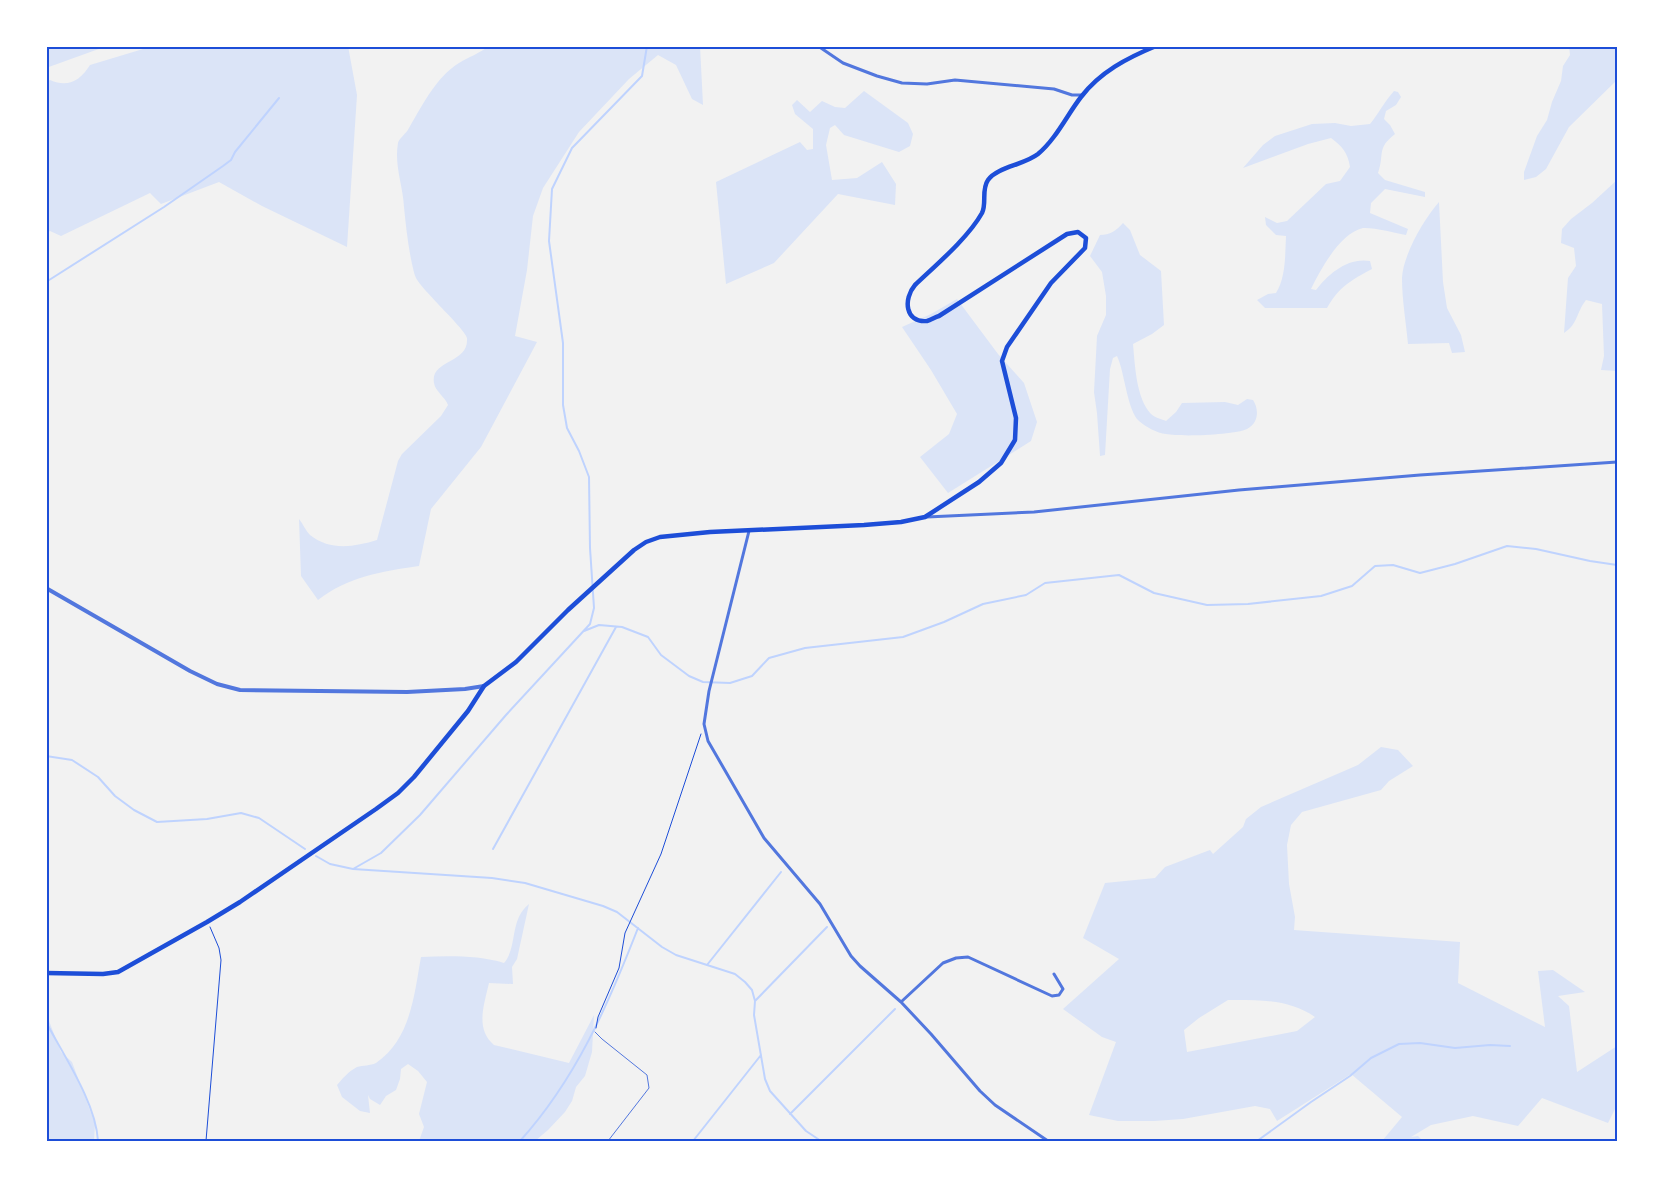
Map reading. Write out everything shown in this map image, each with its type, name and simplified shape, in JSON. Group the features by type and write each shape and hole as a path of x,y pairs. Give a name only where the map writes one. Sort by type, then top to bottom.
{"main road":[{"path":"46,973 103,974 118,972 207,922 376,809 398,793 414,777 468,711 484,686 516,662 589,591 634,550 646,542 660,537 710,532 901,522 925,517 979,482 1001,463 1015,440 1016,418 1002,361 1007,347 1051,283 1085,248 1086,238 1078,232 1066,234 939,316 926,321 910,313 907,308 908,296 915,285 975,225 983,210 985,186 989,178 1038,154 1050,141 1083,95 1110,69 1134,55 1156,46"}],"street":[{"path":"818,46 843,64 902,83 927,84 955,80 1044,88 1072,95 1083,95"},
{"path":"925,517 1034,512 1239,490 1420,475 1617,462"},
{"path":"749,531 709,691 704,724 708,741 764,838 820,904 851,956 901,1002 980,1091 995,1105 1048,1141"},
{"path":"46,588 190,671 217,684 240,690 407,692 466,689 484,686"},
{"path":"901,1002 943,962 956,958 968,958 1052,996 1059,994 1063,989 1054,974"}],"lane":[{"path":"596,1032 602,1040 647,1075 649,1088 608,1141"}],"path":[{"path":"596,1032 598,1019 619,968 628,924 661,854 704,724"},
{"path":"206,1141 222,960 219,948 207,922"}],"shaded area":[{"path":"46,46 107,46 46,68"},
{"path":"153,46 348,46 357,95 347,247 262,206 219,182 161,204 150,193 61,236 50,231 46,233 46,82 50,80 62,83 73,82 90,65"},
{"path":"489,46 700,46 703,105 692,99 676,65 658,55 629,79 579,132 543,188 533,216 527,270 515,336 537,342 481,447 431,509 419,566 392,570 353,580 318,600 301,576 299,519 310,535 326,544 351,546 377,540 398,461 402,454 441,416 448,405 435,386 434,375 443,365 462,353 466,346 467,338 460,327 416,278 408,243 397,151 400,139 408,130 430,92 443,76 459,63"},
{"path":"1569,46 1617,46 1617,80 1569,127 1546,169 1536,177 1524,180 1524,172 1537,136 1547,120 1561,81 1563,66 1570,55"},
{"path":"864,91 908,123 913,134 910,146 899,152 844,135 835,125 830,128 826,145 832,180 857,178 882,162 896,184 895,205 838,194 774,263 726,284 716,182 800,142 807,150 813,149 813,129 795,114 792,105 797,100 810,112 822,101 835,107 845,108"},
{"path":"1394,91 1398,92 1401,97 1396,105 1386,111 1384,119 1395,134 1383,148 1378,173 1385,180 1425,192 1425,197 1385,189 1371,203 1370,213 1408,229 1406,235 1363,228 1355,231 1339,244 1311,289 1316,290 1326,278 1346,264 1362,260 1370,261 1372,269 1346,285 1327,308 1265,308 1257,300 1268,294 1276,293 1279,287 1284,266 1286,236 1276,235 1266,225 1265,217 1277,223 1287,221 1326,184 1340,181 1350,167 1344,150 1331,138 1308,144 1243,168 1263,145 1275,136 1312,124 1335,123 1351,126 1370,124"},
{"path":"1617,180 1617,371 1601,370 1604,356 1602,304 1586,300 1572,326 1564,333 1568,278 1576,266 1574,248 1561,243 1562,229"},
{"path":"1439,202 1443,282 1447,308 1461,335 1465,352 1452,353 1449,343 1408,344 1403,294 1403,269 1415,238"},
{"path":"1123,223 1130,230 1140,255 1161,271 1164,325 1133,344 1137,381 1146,407 1151,414 1166,421 1182,403 1225,402 1238,405 1247,399 1253,400 1257,416 1254,423 1247,429 1207,435 1173,435 1155,431 1139,421 1135,416 1117,356 1113,358 1110,369 1105,455 1100,456 1094,392 1097,336 1106,315 1106,296 1102,272 1090,256 1100,235 1113,232"},
{"path":"957,299 998,354 1024,383 1037,422 1031,441 948,493 920,457 949,434 957,414 931,370 902,327 931,314"},
{"path":"1381,747 1398,750 1413,766 1389,781 1381,790 1302,812 1291,825 1287,845 1289,884 1295,917 1294,930 1460,942 1458,983 1545,1027 1538,971 1553,970 1585,992 1558,996 1569,1006 1577,1072 1617,1046 1617,1105 1608,1123 1542,1098 1518,1126 1473,1116 1431,1125 1411,1137 1418,1136 1423,1141 1382,1141 1402,1117 1351,1074 1277,1121 1270,1109 1255,1106 1183,1119 1154,1121 1118,1121 1089,1115 1116,1042 1102,1037 1063,1009 1119,959 1083,938 1105,883 1155,878 1165,867 1210,850 1213,854 1243,827 1246,819 1261,807 1358,765","holes":["1228,1000 1284,1004 1305,1011 1315,1017 1297,1031 1187,1052 1184,1030"]},
{"path":"529,904 517,959 512,967 513,984 489,983 482,1016 484,1032 494,1045 569,1063 594,1015 592,1052 585,1076 576,1087 572,1101 565,1112 548,1130 535,1141 419,1141 424,1127 419,1114 427,1082 418,1071 408,1064 401,1069 396,1090 386,1096 380,1105 370,1099 368,1095 370,1113 360,1111 342,1097 337,1085 344,1077 357,1067 376,1063 397,1042 404,1029 413,1001 421,957 473,957 504,963 511,949 516,925 523,910"},
{"path":"46,1018 49,1021 61,1052 72,1062 95,1124 94,1141 46,1141"}],"waterway":[{"path":"353,869 381,853 420,815 506,715 590,624 594,608 590,548 589,477 579,451 567,428 563,405 563,343 549,241 552,189 572,148 642,76 647,46"},
{"path":"46,282 164,207 231,160 235,152 279,98"},
{"path":"584,631 599,625 622,627 648,637 661,655 689,676 703,682 730,683 752,676 769,658 805,648 903,637 944,622 983,604 1026,595 1045,583 1119,575 1154,593 1207,605 1248,604 1321,596 1352,586 1375,566 1393,565 1420,573 1455,564 1507,546 1536,549 1617,565"},
{"path":"493,849 616,627"},
{"path":"46,756 72,760 98,777 115,796 134,810 157,822 207,819 241,813 259,818 305,849"},
{"path":"316,856 330,864 353,869 492,878 525,883 603,906 617,912 662,947 676,955 735,974 752,990 755,1001 754,1015 765,1079 770,1091 806,1131 821,1141"},
{"path":"707,965 781,872"},
{"path":"755,1001 827,927"},
{"path":"520,1141 558,1092 589,1040 615,985 638,928"},
{"path":"790,1114 895,1009"},
{"path":"46,1022 78,1080 92,1111 98,1141"},
{"path":"1257,1141 1350,1076 1371,1058 1399,1044 1420,1043 1455,1048 1490,1045 1510,1046"},
{"path":"693,1141 761,1055"}]}
